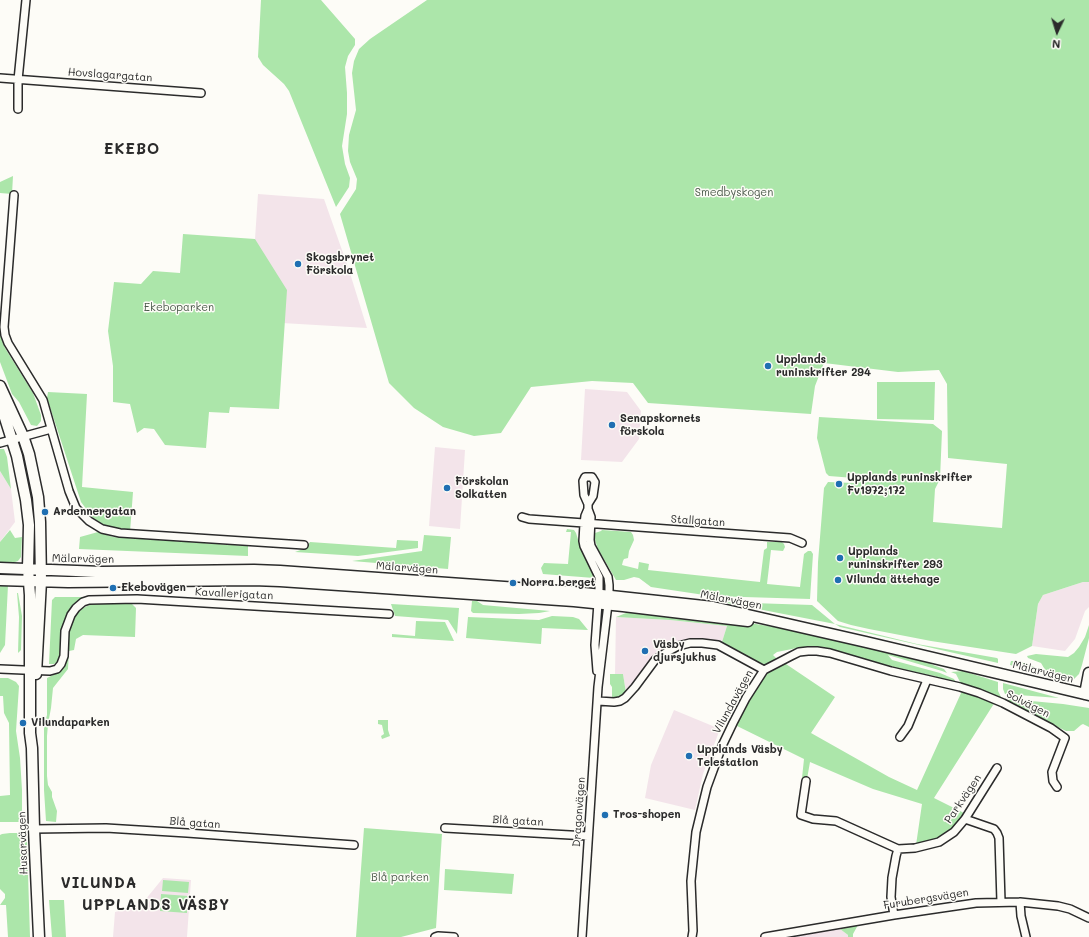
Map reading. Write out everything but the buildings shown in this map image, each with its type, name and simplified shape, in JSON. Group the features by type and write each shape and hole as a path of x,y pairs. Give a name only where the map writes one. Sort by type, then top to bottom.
{"main road":[{"path":"0,386 23,436 38,497 41,570"},
{"path":"0,402 17,456 26,500 29,525 28,569"},
{"name":"Mälarvägen","path":"0,568 102,572 280,571 551,591 603,600 809,628 1087,695 1089,673"},
{"name":"Husarvägen","path":"28,569 33,670"},
{"name":"Husarvägen","path":"39,937 32,748 30,733 33,670 41,570"},
{"name":"Mälarvägen","path":"0,580 253,580 574,601 603,600"}],"street":[{"path":"18,109 18,80 26,0"},
{"name":"Hovslagargatan","path":"0,78 201,93"},
{"path":"14,195 4,327 5,335 8,343 43,400 69,491 76,508 89,521 102,529 120,533 304,545"},
{"path":"0,443 51,429"},
{"path":"588,507 591,517 587,524 583,541 599,577 603,600"},
{"name":"Stallgatan","path":"522,517 529,520 790,538 802,543"},
{"path":"587,524 591,546 608,577 609,585 603,600"},
{"name":"Kavallerigatan","path":"0,668 50,671 57,669 64,656 65,631 71,615 83,602 89,600 137,599 389,614"},
{"name":"Dragonvägen","path":"598,688 595,645 603,600"},
{"name":"Dragonvägen","path":"582,937 598,701 603,600"},
{"name":"Vilundavägen","path":"598,701 614,702 625,698 655,660 678,646 690,643 718,645 764,670 746,698 733,723 722,746 707,787 696,832 691,881 692,937"},
{"name":"Solvägen","path":"764,670 799,652 817,651 830,653 858,662 979,693 1003,703 1051,728 1065,738 1052,772 1053,781 1058,787"},
{"path":"900,737 908,726 927,680"},
{"name":"Parkvägen","path":"806,781 801,815 813,819 836,821 898,849 915,848 939,842 954,832 965,819 997,768"},
{"path":"965,819 994,828 997,832 999,838 1001,902"},
{"name":"Blå gatan","path":"34,829 106,828 354,845"},
{"name":"Blå gatan","path":"446,828 588,836"},
{"path":"894,915 891,897 892,878 898,849"},
{"path":"1020,902 1021,916 1026,937"},
{"name":"Furubergsvägen","path":"765,937 976,903 1020,902 1058,906 1070,909 1089,918"},
{"path":"435,937 454,937"}],"shaded area":[{"name":"Skogsbrynet Förskola","path":"258,194 324,199 349,270 367,328 282,323 252,259"},
{"name":"Senapskornets förskola","path":"585,389 627,392 641,411 639,439 622,462 581,460"},
{"name":"Förskolan Solkatten","path":"435,447 465,450 460,529 429,526"},
{"path":"0,471 11,489 15,522 0,542"},
{"path":"1083,582 1089,582 1089,607 1085,611 1075,639 1065,651 1032,646 1038,604 1043,595"},
{"path":"616,617 670,620 727,626 722,642 687,640 663,649 654,657 626,693 623,674 615,674"},
{"path":"674,710 720,729 703,774 695,810 645,798 651,765"},
{"path":"163,878 191,880 187,937 113,937 115,912 141,905"},
{"path":"840,929 848,935 848,937 792,937"}],"green space":[{"path":"261,0 321,0 355,39 355,45 348,56 345,67 347,114 342,146 345,164 350,178 349,187 336,207 289,91 284,84 263,65 258,57"},
{"name":"Smedbyskogen","path":"427,0 1089,0 1089,582 1083,582 1043,595 1038,604 1032,646 1016,654 931,641 869,629 838,621 817,601 818,562 824,488 828,482 854,483 854,478 829,476 826,473 817,438 819,417 933,424 942,431 940,479 935,489 933,522 1002,528 1007,464 948,458 947,384 939,370 898,372 824,363 815,386 811,414 648,403 633,383 592,381 531,387 501,433 474,436 443,427 414,408 389,383 340,214 356,189 357,179 350,162 348,151 349,135 356,110 352,73 354,61 359,49 370,39"},
{"path":"13,176 12,194 0,193 0,182"},
{"name":"Ekeboparken","path":"183,234 255,239 287,290 279,409 230,407 229,413 209,412 206,448 165,445 154,429 144,428 137,433 130,404 113,402 113,366 108,331 114,282 141,284 153,271 180,273"},
{"path":"0,335 5,348 33,393 41,415 41,421 37,426 31,425 19,402 12,394 0,362"},
{"path":"877,382 935,382 934,420 877,419"},
{"path":"48,392 87,394 82,487 133,492 130,532 109,528 93,518 81,502 47,398"},
{"path":"0,449 4,449 7,457 11,489 0,471"},
{"path":"567,529 574,530 576,533 582,552 594,578 543,574 541,568 544,563 568,564 571,532 566,532"},
{"path":"10,530 15,538 22,537 21,557 15,562 0,562 0,542"},
{"path":"602,530 631,532 633,535 634,540 629,551 628,558 624,559 622,565 638,569 639,562 649,564 648,570 760,582 764,550 767,548 767,542 782,542 785,547 783,551 771,550 767,584 800,587 804,554 811,551 813,554 810,599 711,596 651,587 639,578 634,577 624,580 616,580 598,549 595,540 595,533"},
{"path":"98,532 113,537 248,546 248,556 79,549 80,537"},
{"path":"424,535 451,537 448,569 352,561 422,551"},
{"path":"397,540 418,541 418,548 358,556 295,552 306,548 310,542 396,548"},
{"path":"0,584 8,585 5,645 0,653"},
{"path":"17,593 22,616 21,650 18,653 19,617"},
{"path":"55,597 85,597 74,604 68,612 64,623 59,661 54,664 49,664 52,600"},
{"path":"472,601 477,601 483,605 550,611 519,614 473,613 471,611"},
{"path":"722,602 812,605 835,624"},
{"path":"92,604 132,604 136,608 135,637 83,635 76,639 74,650 69,651 68,669 53,688 48,724 47,776 48,785 52,792 52,797 57,811 56,822 46,821 44,790 44,726 47,715 47,678 59,672 66,662 69,633 76,614 83,608"},
{"path":"391,604 459,608 457,634 448,620 395,616"},
{"path":"630,609 756,624 797,631 889,651 944,669 947,673 888,655 892,660 940,673 954,679 956,683 939,679 935,676 892,667 812,646 777,652 773,655 777,659 767,665 758,662 722,642 727,626 670,620 616,617 626,613"},
{"path":"552,616 573,617 579,619 588,630 542,628 541,644 466,638 468,617 539,620"},
{"path":"416,621 445,622 454,641 392,637 392,634 415,636"},
{"path":"835,624 917,644 997,658 998,663 840,627"},
{"path":"1089,625 1089,638 1082,665 1079,674 1074,679 1062,679 1047,673 1041,663 1028,658 1027,656 1036,654 1068,657 1079,647 1085,637"},
{"path":"1011,661 1019,661 1035,667 1037,670 1010,665"},
{"path":"783,662 835,697 811,733 889,777 917,790 962,691 995,702 934,798 964,813 953,829 937,840 916,845 922,804 873,789 810,762 807,779 802,778 804,759 735,725 748,699 764,675 767,674 768,670"},
{"path":"963,671 998,682 998,691 1001,697 999,699 962,686 956,674 951,672"},
{"path":"610,674 623,674 626,693 622,697 612,698"},
{"path":"0,678 8,678 16,682 19,686 16,731 20,758 22,817 21,821 19,822 0,822 0,796 10,795 9,723 4,713 3,696 0,696"},
{"path":"1003,683 1059,698 1005,694"},
{"path":"1010,699 1089,708 1089,727 1083,724 1074,731 1066,731 1009,703 1007,701"},
{"path":"378,720 388,720 388,730 390,736 382,739 381,736 384,734 382,725 378,724"},
{"name":"Blå parken","path":"364,828 442,834 436,928 401,937 356,937"},
{"path":"22,833 27,841 30,937 8,937 6,905 0,905 5,898 5,894 0,889 0,835"},
{"path":"445,869 514,874 512,894 444,890"},
{"path":"163,880 189,882 188,893 162,891"},
{"path":"161,894 188,896 187,913 160,911"},
{"path":"49,900 64,900 66,937 52,937"},
{"path":"858,925 853,937 848,937 848,935 840,929"}],"place":[{"name":"Skogsbrynet Förskola","path":"298,264"},
{"name":"Upplands runinskrifter 294","path":"768,366"},
{"name":"Senapskornets förskola","path":"612,425"},
{"name":"Upplands runinskrifter Fv1972;172","path":"839,484"},
{"name":"Förskolan Solkatten","path":"447,488"},
{"name":"Ardennergatan","path":"45,512"},
{"name":"Upplands runinskrifter 293","path":"840,558"},
{"name":"Vilunda ättehage","path":"838,580"},
{"name":"Norra berget","path":"513,583"},
{"name":"Ekebovägen","path":"113,588"},
{"name":"Väsby djursjukhus","path":"645,651"},
{"name":"Vilundaparken","path":"23,723"},
{"name":"Upplands Väsby Telestation","path":"689,756"},
{"name":"Tros-shopen","path":"605,815"}],"district":[{"name":"EKEBO","path":"132,149"},
{"name":"VILUNDA","path":"99,883"},
{"name":"UPPLANDS VÄSBY","path":"156,905"}]}
